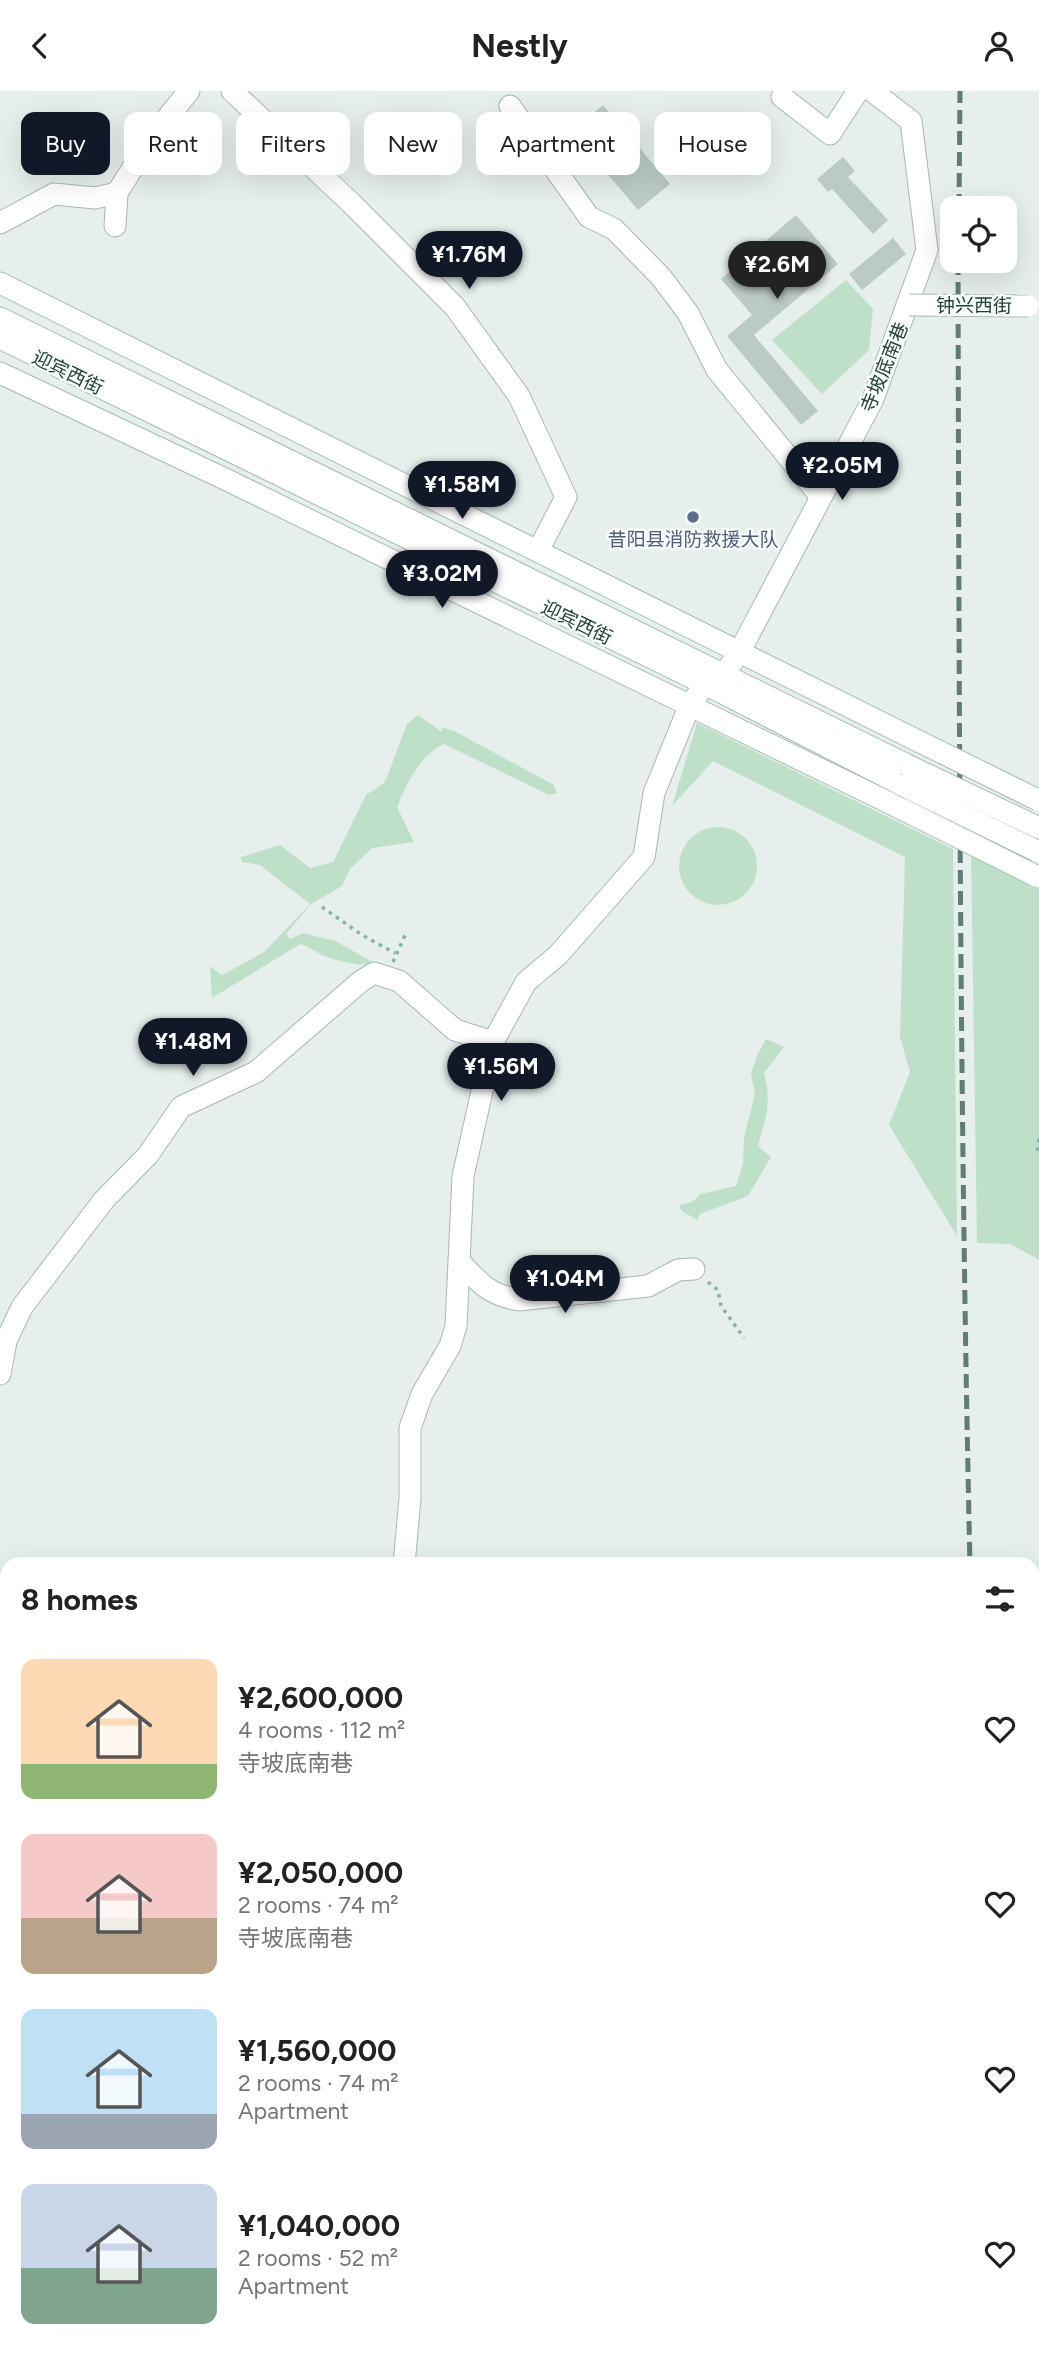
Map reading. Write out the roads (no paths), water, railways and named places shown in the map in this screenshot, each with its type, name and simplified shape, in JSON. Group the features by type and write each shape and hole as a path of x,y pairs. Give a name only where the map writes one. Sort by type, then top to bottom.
{"street":[{"path":"115,226 117,193 154,134 190,91"},
{"path":"232,91 351,203 455,307 519,396 566,497 538,551"},
{"name":"寺坡底南巷","path":"724,673 740,651 873,399 927,250 911,121 861,91 830,134 782,97"},
{"path":"510,106 589,217 614,229 661,277 688,313 717,370 821,497"},
{"path":"0,223 54,194 95,198 117,193"},
{"path":"0,283 1038,801"},
{"name":"钟兴西街","path":"909,305 1033,306"},
{"name":"迎宾西街","path":"0,318 1038,827"},
{"name":"迎宾西街","path":"0,338 705,684 1038,851"},
{"path":"134,383 148,357"},
{"path":"0,373 225,479 1037,877"},
{"path":"93,416 107,391"},
{"path":"225,479 237,454"},
{"path":"359,546 370,520"},
{"path":"405,1557 410,1499 410,1428 422,1394 450,1346 456,1326 463,1176 493,1042 526,982 558,955 644,857 654,793 689,707 705,684 724,673"},
{"path":"0,1374 6,1341 22,1307 104,1200 148,1155 181,1107 256,1072 360,982 374,973 399,981 455,1030 493,1042"},
{"path":"461,1263 481,1285 499,1297 519,1300 648,1286 678,1270 694,1269"}],"railway":[{"path":"959,196 960,91"},
{"path":"958,273 962,1076 970,1557"}],"place":[{"name":"昔阳县消防救援大队","path":"693,517"}]}
